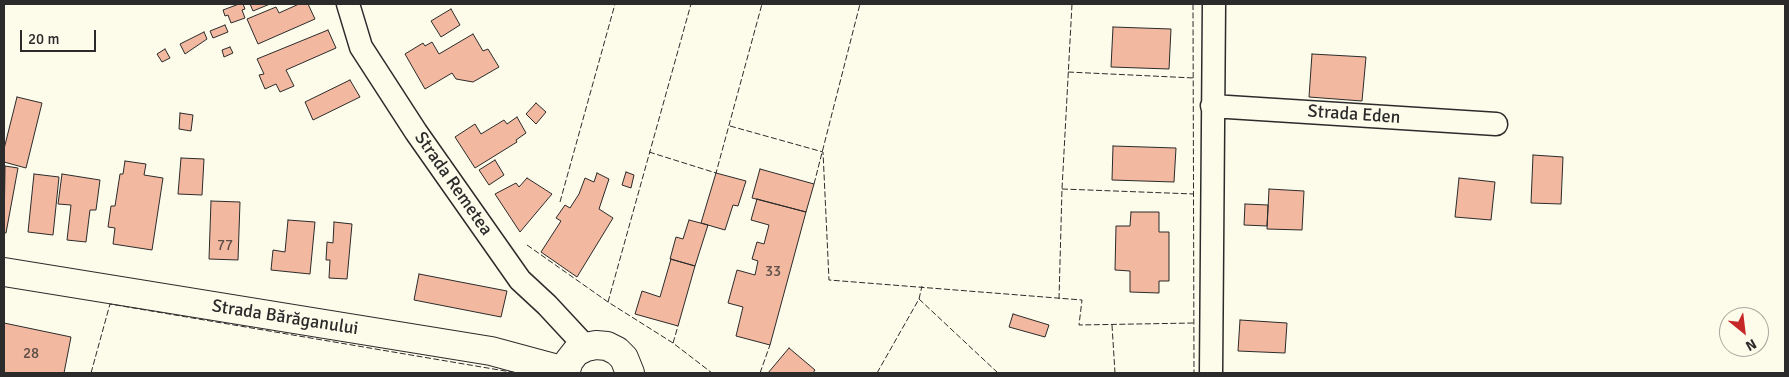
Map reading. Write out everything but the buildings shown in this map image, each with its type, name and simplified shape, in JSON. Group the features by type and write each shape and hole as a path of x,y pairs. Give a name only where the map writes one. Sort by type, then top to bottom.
{"street":[{"name":"Strada Remetea","path":"348,4 361,47 416,132 520,280 547,305 586,347"},
{"path":"1211,373 1214,4"},
{"name":"Strada Eden","path":"1212,106 1496,124"},
{"name":"Strada Bărăganului","path":"4,272 490,351 565,372"},
{"path":"565,372 569,361 576,352 596,345 607,346 617,351 633,372"}],"fence":[{"path":"560,202 615,4"},
{"path":"608,302 691,4"},
{"path":"649,152 716,173 762,4"},
{"path":"814,184 860,4"},
{"path":"1059,299 1062,189 1072,4"},
{"path":"1193,4 1194,373"},
{"path":"1068,72 1194,78"},
{"path":"730,126 823,152 829,280 1082,300 1079,325 1194,323"},
{"path":"1062,189 1194,194"},
{"path":"527,245 608,302 673,343 712,373"},
{"path":"877,373 919,299 922,286"},
{"path":"919,299 998,373"},
{"path":"91,373 110,304 517,373"},
{"path":"1112,325 1115,373"},
{"path":"673,343 678,326"},
{"path":"760,373 770,345"}]}
